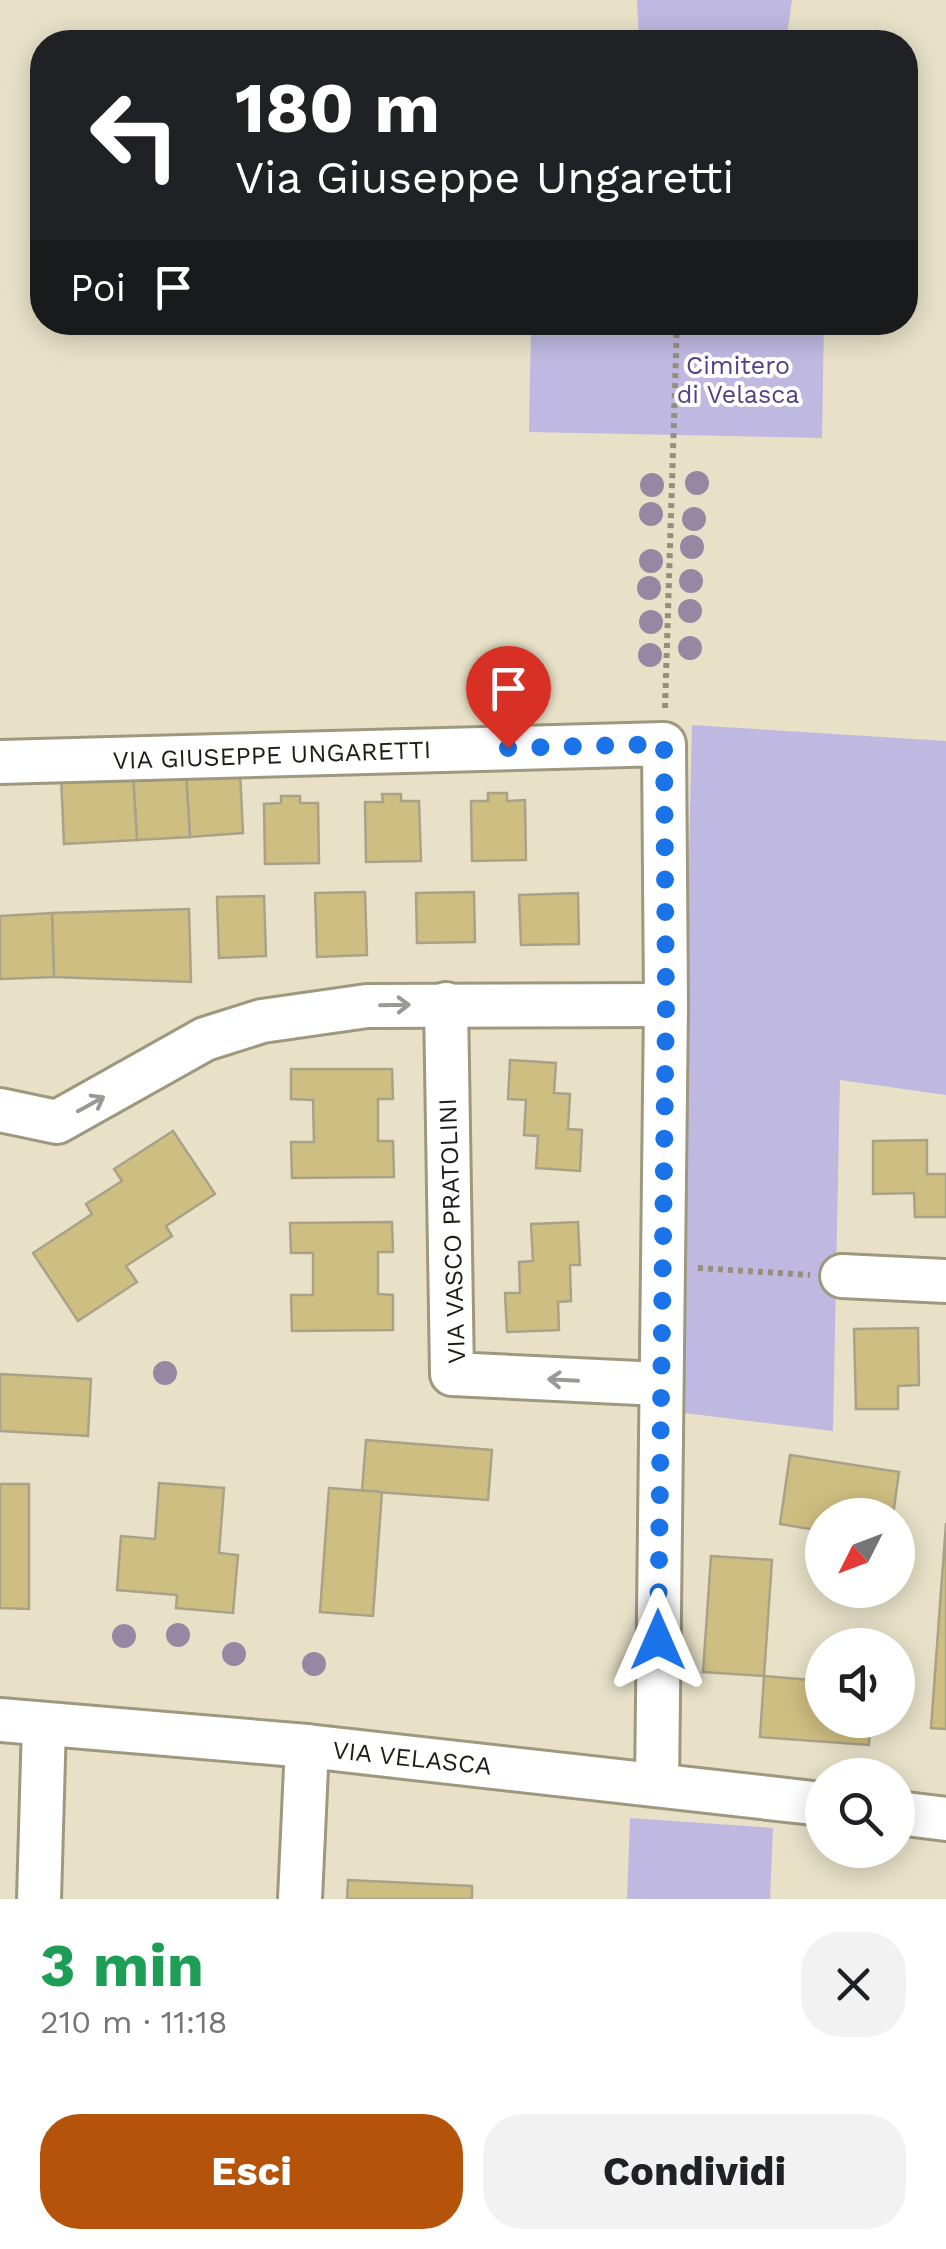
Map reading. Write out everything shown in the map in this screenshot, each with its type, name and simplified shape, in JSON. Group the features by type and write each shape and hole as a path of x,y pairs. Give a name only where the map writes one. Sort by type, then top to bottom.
{"street":[{"name":"VIA GIUSEPPE UNGARETTI","path":"0,762 664,744"},
{"path":"657,1785 666,1005 664,744"},
{"name":"VIA VASCO PRATOLINI","path":"446,1004 452,1374 660,1384"},
{"path":"0,1110 57,1122 205,1038 262,1022 367,1006 666,1005"},
{"path":"842,1276 946,1281"},
{"name":"VIA VELASCA","path":"0,1720 307,1746 805,1802"},
{"path":"39,1899 44,1724"},
{"path":"300,1899 307,1746"},
{"path":"915,1814 946,1819"}],"path":[{"path":"664,744 677,335"},
{"path":"662,1266 842,1276"}],"green space":[{"path":"637,0 792,0 788,30 638,30"},
{"name":"Cimitero di Velasca","path":"531,335 824,335 822,438 529,432"},
{"path":"692,725 946,741 946,1095 840,1080 833,1431 676,1412"},
{"path":"630,1818 773,1828 770,1899 627,1899"}],"building":[{"path":"240,771 243,833 190,837 186,773"},
{"path":"186,773 190,837 137,840 133,776"},
{"path":"61,776 133,776 137,840 64,844"},
{"path":"488,793 507,793 507,801 525,800 526,860 472,861 471,801 488,801"},
{"path":"382,794 401,794 401,801 419,801 421,861 366,862 365,802 383,802"},
{"path":"281,796 300,796 300,803 318,803 319,863 265,864 264,804 281,803"},
{"path":"365,892 367,955 317,957 315,893"},
{"path":"474,892 475,942 417,943 416,893"},
{"path":"578,893 579,944 521,945 519,895"},
{"path":"264,896 266,956 219,958 217,897"},
{"path":"189,909 191,982 54,977 52,913"},
{"path":"52,913 54,977 0,979 0,916"},
{"path":"510,1060 556,1063 554,1093 570,1094 568,1129 582,1130 580,1171 536,1168 538,1136 524,1135 526,1100 508,1099"},
{"path":"291,1069 392,1069 393,1099 378,1099 378,1141 393,1141 394,1177 292,1178 291,1142 314,1142 313,1100 291,1099"},
{"path":"173,1131 215,1194 166,1226 172,1236 126,1266 137,1282 78,1321 33,1253 92,1214 86,1204 122,1181 114,1169"},
{"path":"927,1140 927,1174 946,1174 946,1217 915,1217 914,1193 873,1194 873,1141"},
{"path":"392,1222 393,1252 378,1252 378,1294 393,1295 393,1330 292,1331 291,1295 313,1295 313,1253 291,1253 290,1223"},
{"path":"578,1222 580,1265 570,1265 571,1301 558,1302 559,1330 507,1332 505,1293 520,1293 519,1262 533,1261 531,1224"},
{"path":"918,1328 919,1385 898,1386 898,1409 856,1409 854,1329"},
{"path":"0,1374 91,1379 88,1436 0,1431"},
{"path":"366,1440 492,1450 488,1500 362,1491"},
{"path":"790,1455 899,1472 895,1498 805,1498 805,1528 780,1524"},
{"path":"159,1483 224,1488 219,1553 238,1555 233,1613 176,1608 177,1595 117,1590 121,1536 155,1539"},
{"path":"0,1484 29,1484 29,1609 0,1608"},
{"path":"329,1488 382,1492 373,1616 320,1612"},
{"path":"946,1523 946,1729 931,1728"},
{"path":"711,1556 772,1560 764,1676 703,1672"},
{"path":"764,1676 805,1680 805,1738 869,1738 869,1745 760,1737"},
{"path":"348,1880 472,1886 472,1899 347,1899"}],"route":[{"path":"508,748 664,744 666,1005 658,1640"}]}
